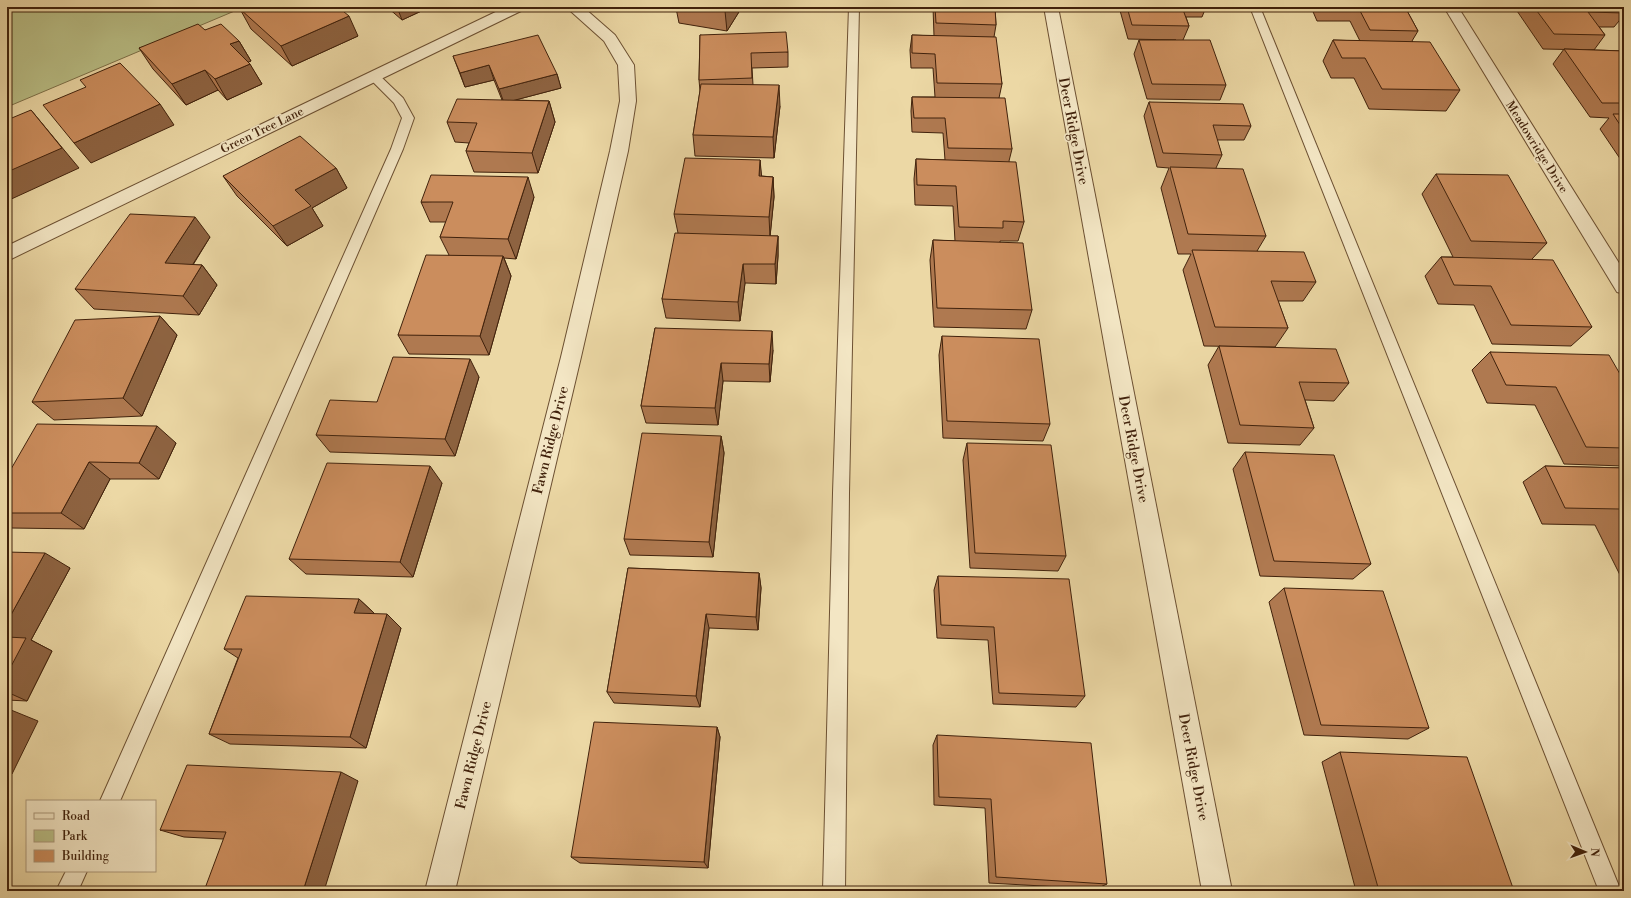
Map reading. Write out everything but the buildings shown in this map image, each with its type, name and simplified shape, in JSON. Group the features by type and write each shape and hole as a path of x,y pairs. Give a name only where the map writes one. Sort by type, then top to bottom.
{"street":[{"name":"Green Tree Lane","path":"7,254 518,7"},
{"name":"Fawn Ridge Drive","path":"440,891 571,357 619,151 628,101 626,65 610,38 584,14 573,7"},
{"name":"Deer Ridge Drive","path":"1051,7 1217,891"},
{"name":"Meadowridge Drive","path":"1451,7 1624,287"}],"lane":[{"path":"834,891 840,493 854,7"},
{"path":"1255,7 1610,891"},
{"path":"110,800 397,149 408,118 399,101 374,77"},
{"path":"67,891 76,872"}],"green space":[{"path":"7,7 244,7 7,107"}]}
